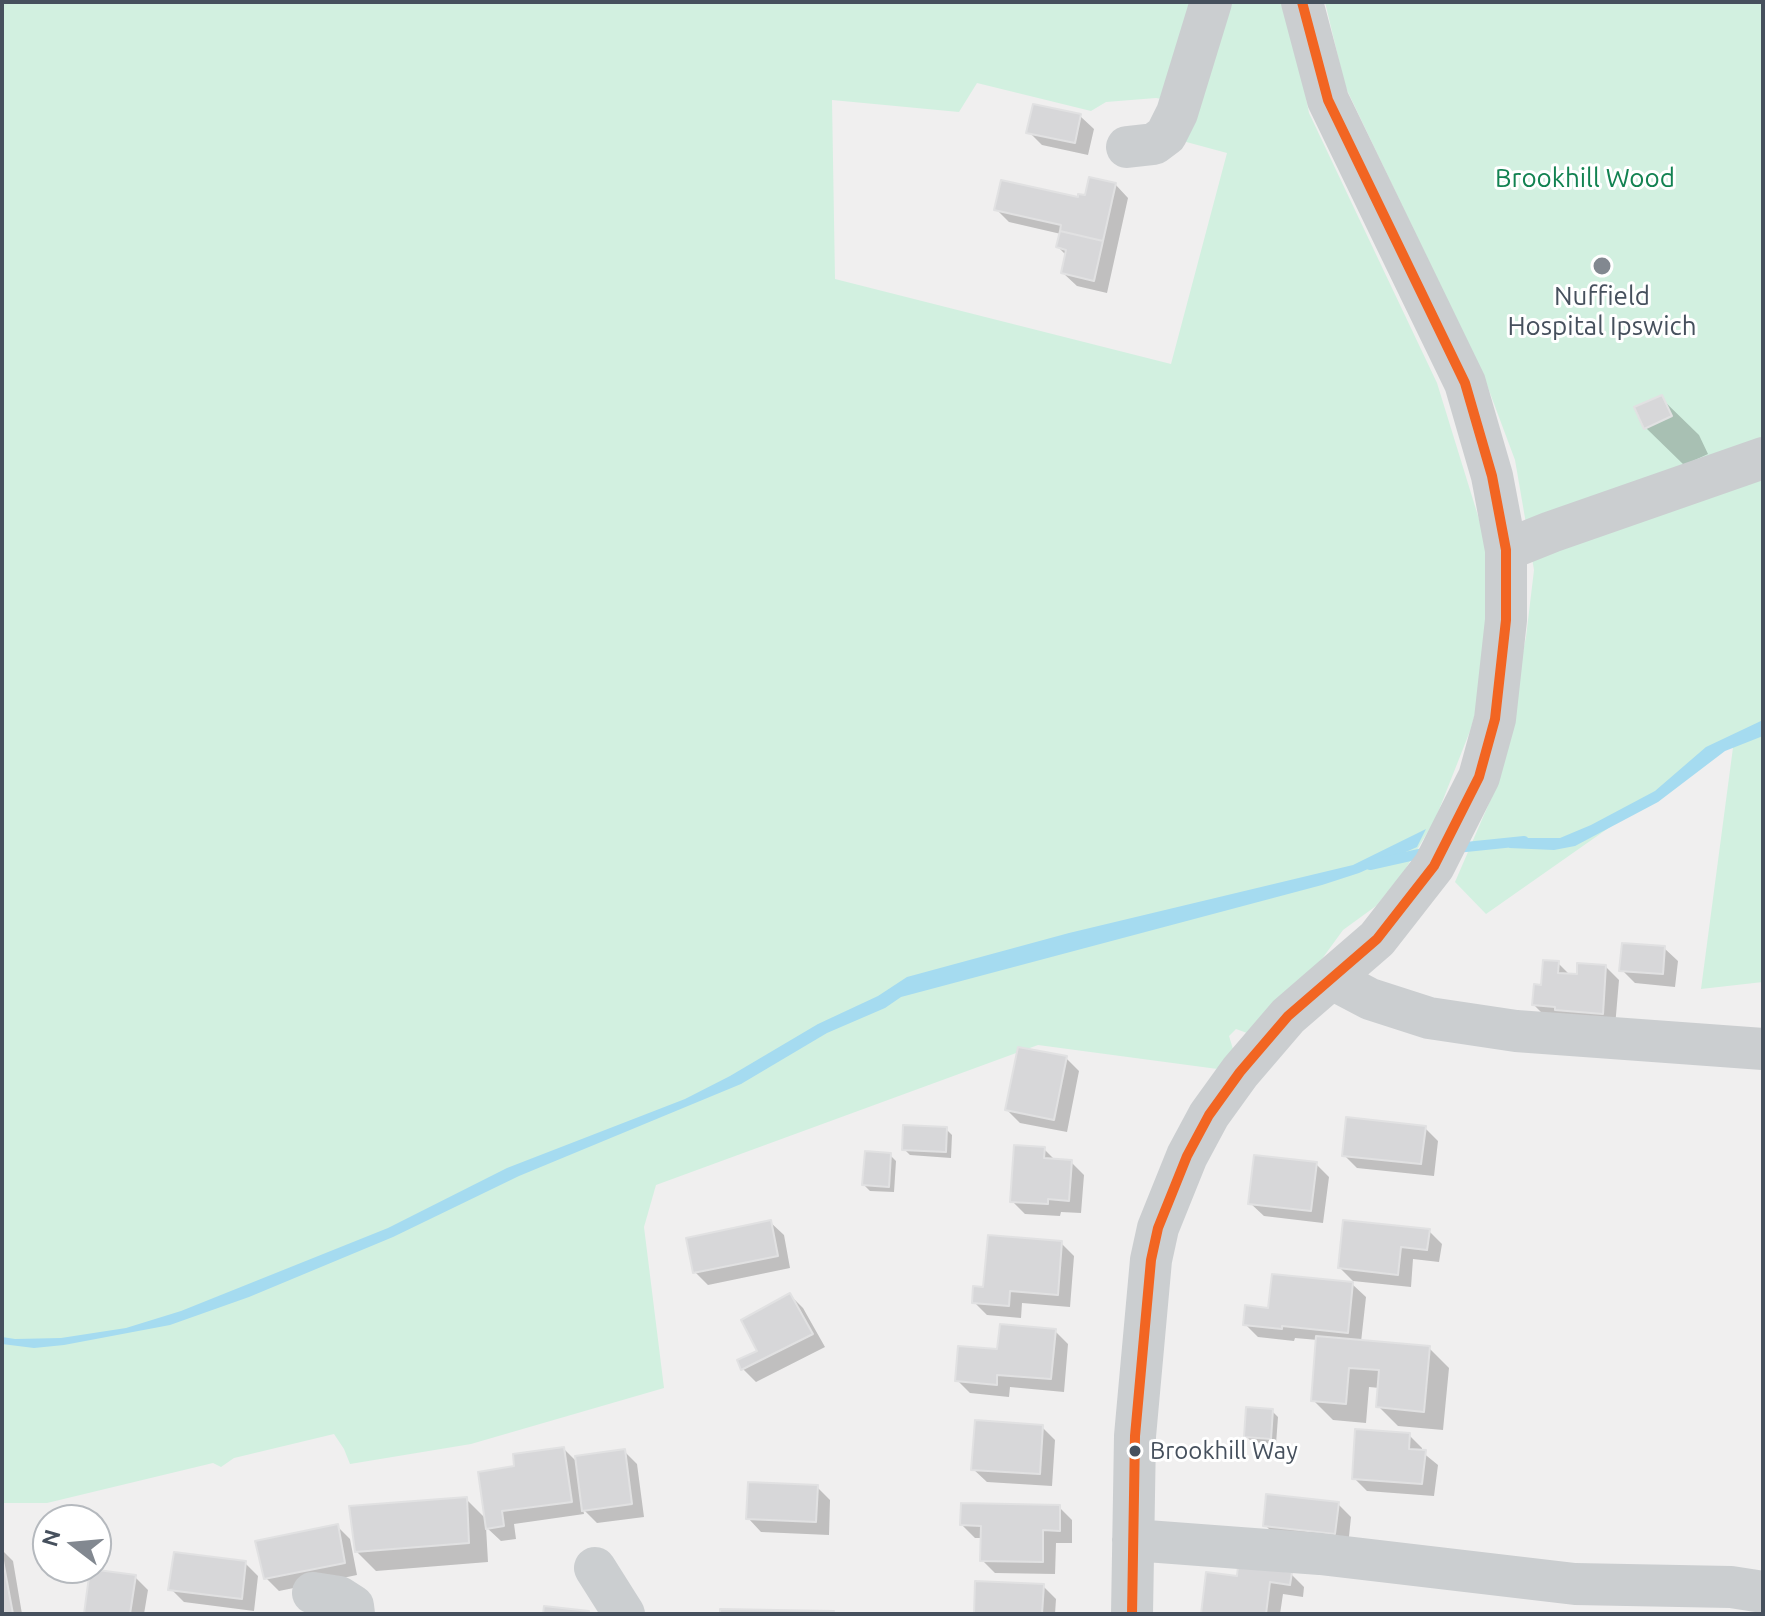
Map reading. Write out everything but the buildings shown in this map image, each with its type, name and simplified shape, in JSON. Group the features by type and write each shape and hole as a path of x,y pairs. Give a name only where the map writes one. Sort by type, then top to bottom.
{"street":[{"path":"1127,147 1154,144 1166,135 1177,113 1211,2"},
{"path":"1132,1614 1135,1436 1151,1260 1158,1228 1187,1156 1209,1115 1240,1072 1288,1016 1377,939 1434,866 1479,777 1495,719 1507,608 1506,550 1492,476 1465,383 1328,100 1302,2"},
{"path":"1506,550 1763,458"},
{"path":"1332,979 1370,999 1429,1018 1516,1031 1763,1049"},
{"path":"1133,1540 1320,1554 1575,1584 1731,1587 1763,1592"},
{"path":"595,1568 624,1614"},
{"path":"313,1593 339,1597 353,1606 354,1614"}],"green space":[{"path":"2,2 1202,2 1173,101 1156,98 1106,102 1091,111 977,83 959,112 832,100 835,279 1171,364 1227,153 1179,140 1225,2 1287,2 1309,113 1437,383 1487,545 1484,684 1470,731 1435,820 1403,873 1376,906 1343,930 1311,974 1247,1033 1236,1029 1229,1036 1240,1072 1038,1045 656,1185 644,1227 664,1388 471,1444 350,1464 334,1434 234,1458 221,1467 213,1463 47,1503 2,1503"},
{"name":"Brookhill Wood","path":"1325,2 1763,2 1763,982 1701,989 1734,740 1486,914 1455,882 1493,794 1526,637 1534,570 1515,460 1484,377 1345,86"}],"water":[{"path":"1763,720 1763,736 1725,751 1658,802 1575,846 1554,850 1509,848 1513,838 1560,838 1591,825 1655,791 1706,747"},
{"path":"1426,829 1417,847 1359,873 1322,885 901,997 885,1008 827,1033 741,1084 519,1176 393,1237 249,1297 170,1325 64,1345 34,1348 2,1344 2,1337 61,1338 126,1328 181,1311 388,1228 507,1168 685,1099 818,1024 878,996 907,977 1069,933 1353,865"}],"waterway":[{"path":"1456,848 1524,841"},
{"path":"1370,865 1428,852"}],"transit line":[{"path":"1132,1614 1135,1436 1151,1260 1158,1228 1187,1156 1209,1115 1240,1072 1288,1016 1377,939 1434,866 1479,777 1495,719 1506,620 1506,550 1492,476 1465,383 1328,100 1302,2"}],"place":[{"name":"Nuffield Hospital Ipswich","path":"1602,266"},
{"name":"Brookhill Way","path":"1135,1451"}]}
